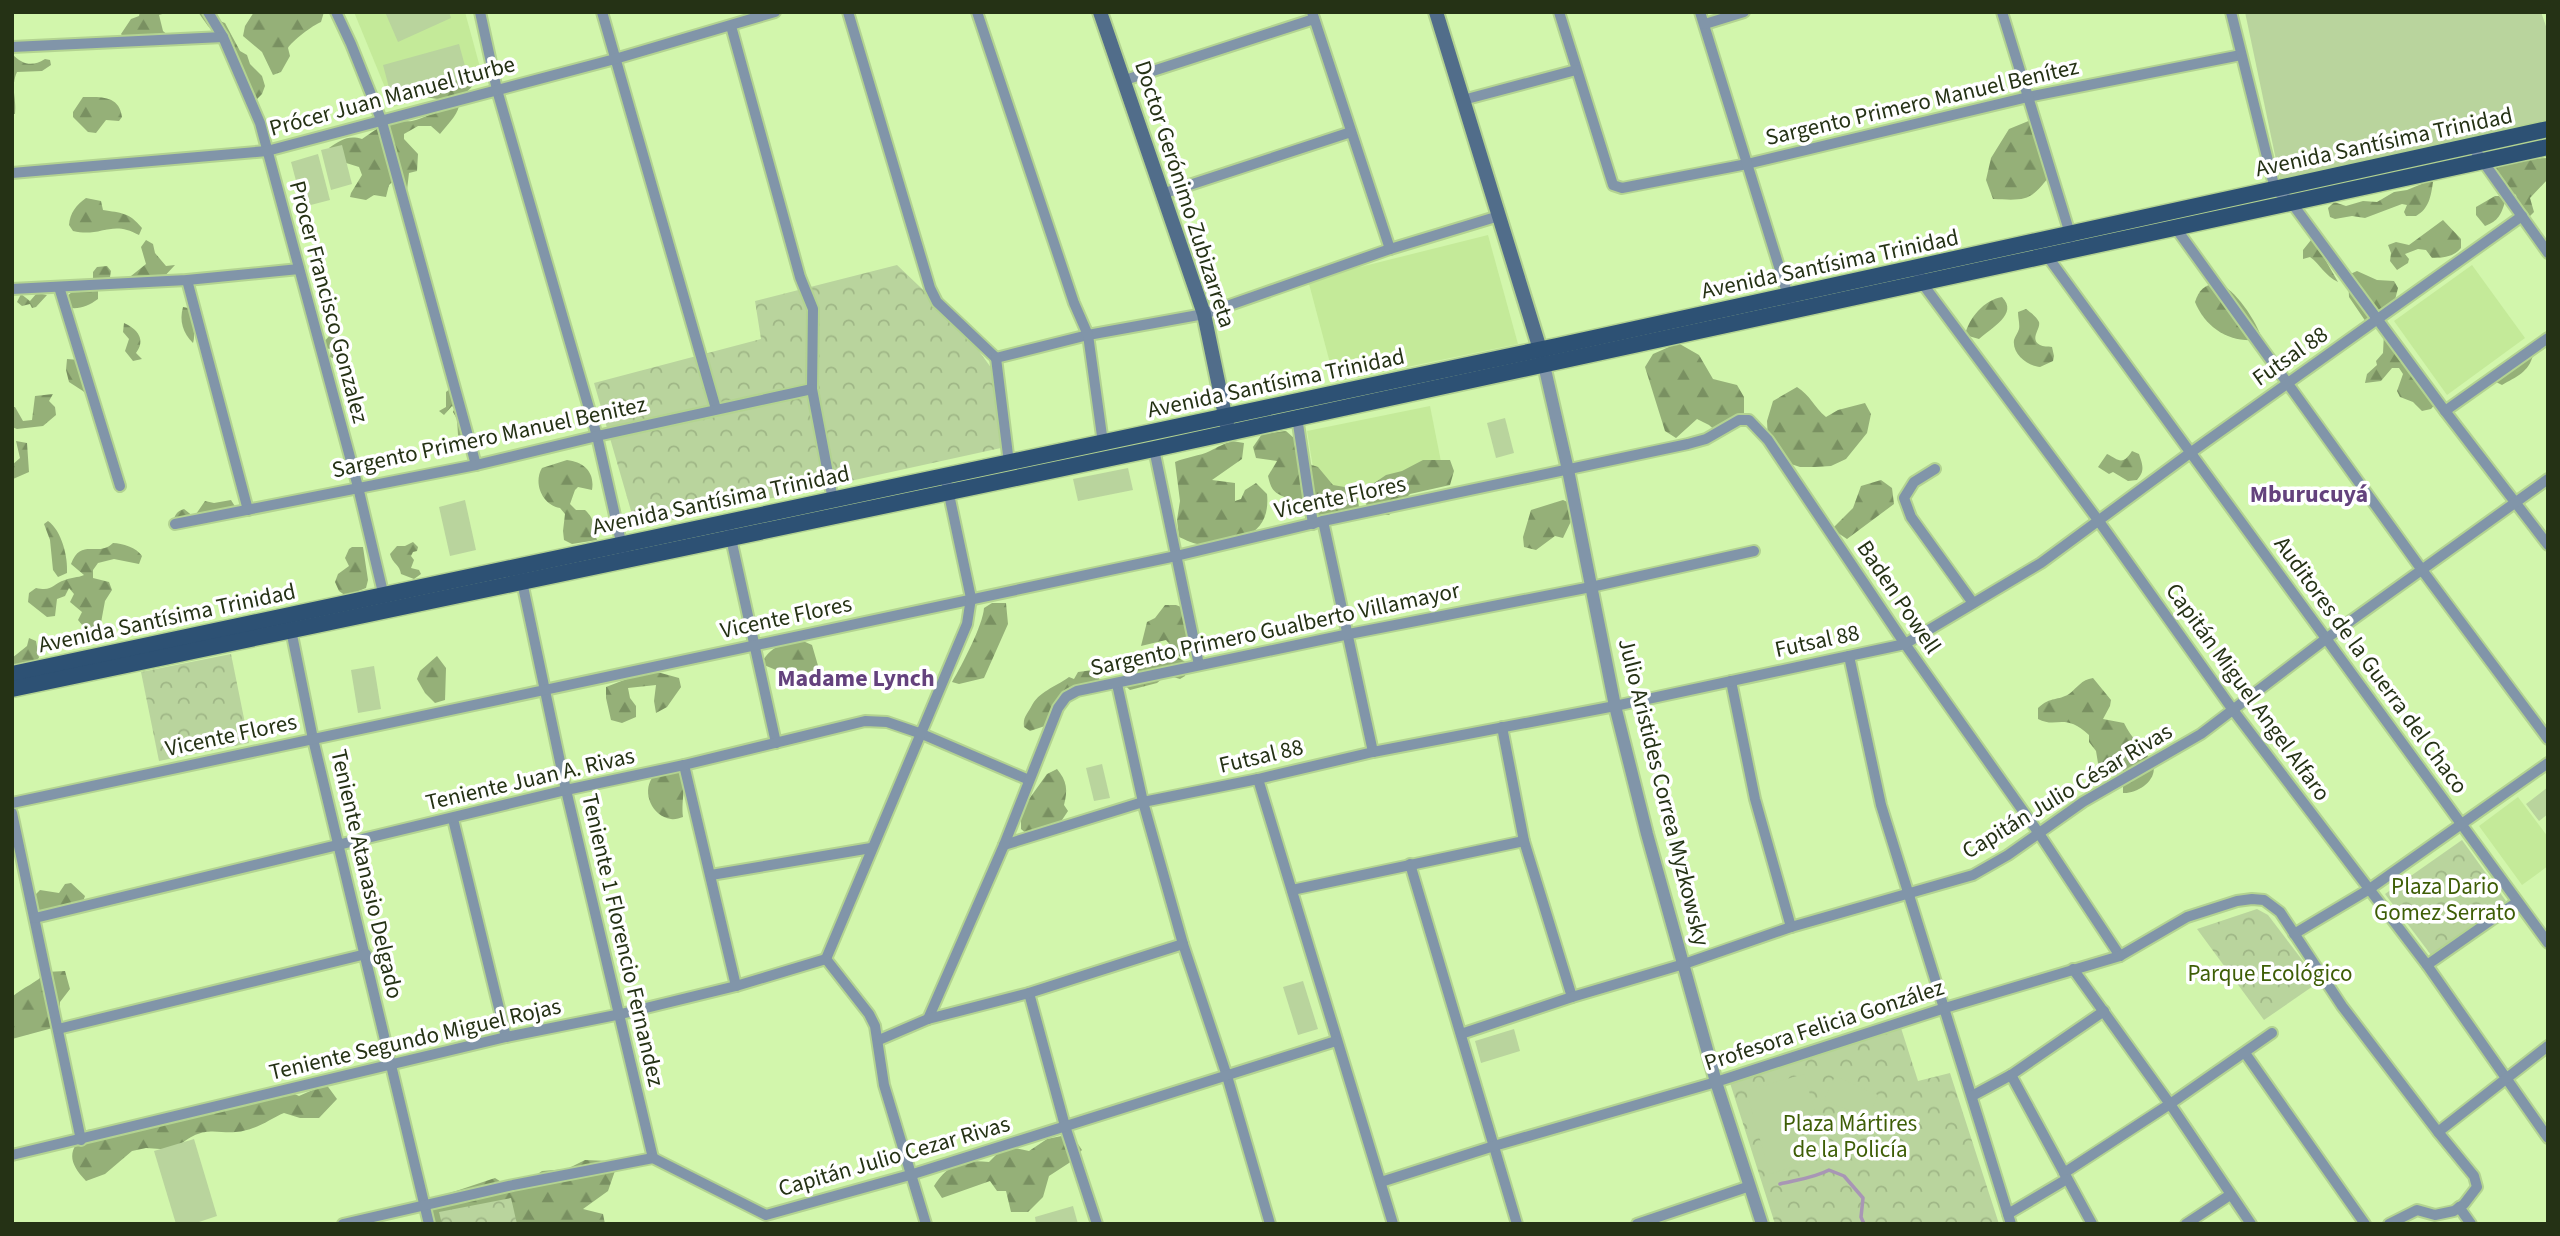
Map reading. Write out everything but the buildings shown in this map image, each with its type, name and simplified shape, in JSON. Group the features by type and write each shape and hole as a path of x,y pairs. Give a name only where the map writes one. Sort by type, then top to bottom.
{"main road":[{"name":"Doctor Gerónimo Zubizarreta","path":"1100,12 1204,314 1227,424"},
{"name":"Julio Aristides Correa Myzkowsky","path":"1436,12 1543,357"},
{"name":"Avenida Santísima Trinidad","path":"729,530 833,500 1154,449 1227,424 2042,249 2276,189 2548,129"},
{"name":"Avenida Santísima Trinidad","path":"2073,242 2175,227 2548,147"},
{"name":"Avenida Santísima Trinidad","path":"12,674 386,603 947,484 1009,463 1103,443 1227,424 1297,417 1471,379 1543,357"},
{"name":"Avenida Santísima Trinidad","path":"12,689 290,623"}],"street":[{"name":"Procer Francisco Gonzalez","path":"208,12 223,37 260,123 358,487 386,603"},
{"path":"336,12 382,122 476,465"},
{"path":"480,12 497,90 597,436 624,552"},
{"path":"602,12 716,409"},
{"name":"Prócer Juan Manuel Iturbe","path":"12,173 267,151 615,59 775,12"},
{"path":"848,12 930,288 937,302 996,358 1009,463"},
{"path":"977,12 1074,303 1088,335 1103,443"},
{"path":"1463,100 1576,70 1559,12"},
{"path":"1700,12 1790,303"},
{"path":"1705,24 1744,12"},
{"path":"2002,12 2073,242"},
{"path":"2231,12 2276,189 2291,202 2548,545"},
{"path":"1125,80 1313,16 1390,249"},
{"path":"731,26 800,277 813,309 812,389 833,500"},
{"path":"12,47 223,37"},
{"name":"Sargento Primero Manuel Benítez","path":"1576,70 1613,185 1622,188 1746,164 2028,97 2241,55"},
{"path":"1162,194 1351,132"},
{"path":"2472,146 2548,253"},
{"path":"996,358 1088,335 1204,314 1390,249 1499,216"},
{"name":"Futsal 88","path":"1004,845 1143,802 1373,752 1615,706 1905,644 2041,563 2522,216"},
{"path":"2175,227 2548,740"},
{"name":"Auditores de la Guerra del Chaco","path":"2042,249 2548,943"},
{"path":"12,289 187,280 299,269"},
{"name":"Capitán Miguel Angel Alfaro","path":"1920,276 2233,710 2427,965 2548,1138"},
{"path":"187,280 248,510"},
{"path":"59,286 120,486"},
{"path":"2445,411 2548,338"},
{"name":"Julio Aristides Correa Myzkowsky","path":"1543,357 1615,706 1647,834 1716,1082 1762,1224"},
{"name":"Sargento Primero Manuel Benitez","path":"175,524 476,465 812,389"},
{"path":"1297,417 1318,523 1349,634 1373,752"},
{"name":"Baden Powell","path":"1568,470 1706,439 1739,420 1749,420 1768,440 1905,644 2038,832 2120,956"},
{"path":"1154,449 1199,666"},
{"path":"1935,469 1914,482 1904,498 1911,517 1973,603"},
{"name":"Vicente Flores","path":"12,803 1568,470"},
{"name":"Capitán Julio César Rivas","path":"1461,1034 1791,928 1973,874 2008,855 2100,791 2201,734 2327,638 2548,479"},
{"path":"926,1224 884,1086 879,1040 869,1014 826,959 967,624 971,598 947,484"},
{"path":"729,530 776,743"},
{"name":"Sargento Primero Gualberto Villamayor","path":"929,1019 1004,845 1058,708 1066,697 1077,691 1591,587 1754,551"},
{"name":"Teniente 1 Florencio Fernandez","path":"521,574 566,790 653,1158"},
{"name":"Teniente Atanasio Delgado","path":"290,623 313,738 429,1224"},
{"path":"1849,656 1881,805 2010,1219 2066,1176 2272,1033"},
{"path":"1731,681 1755,799 1791,928"},
{"path":"1117,684 1143,802 1183,944 1227,1076 1270,1224"},
{"name":"Teniente Juan A. Rivas","path":"34,918 865,721 887,722 922,734 1029,780"},
{"path":"1502,727 1524,841 1572,998"},
{"path":"2389,1224 2417,1210 2445,1214 2459,1207 2477,1186 2474,1176 2342,1006 2294,934 2368,890 2548,763"},
{"path":"684,765 736,986"},
{"path":"1258,779 1393,1224"},
{"path":"12,813 81,1140"},
{"path":"453,819 506,1037"},
{"path":"1292,890 1524,841"},
{"path":"711,875 871,848"},
{"path":"1410,864 1517,1224"},
{"name":"Profesora Felicia González","path":"1381,1182 1494,1146 1716,1082 1945,1007 2120,956 2187,917 2237,901 2264,900 2280,912 2294,934"},
{"path":"2427,965 2517,902"},
{"path":"879,1040 929,1019 1029,993 1183,944"},
{"path":"58,1029 366,954"},
{"name":"Teniente Segundo Miguel Rojas","path":"12,1155 506,1037 621,1014 736,986 826,959"},
{"path":"2073,969 2170,1104 2250,1224"},
{"path":"1029,993 1097,1224"},
{"path":"1972,1096 2011,1075 2104,1011"},
{"name":"Capitán Julio Cezar Rivas","path":"653,1158 766,1215 910,1175 1336,1041"},
{"path":"2438,1132 2548,1046"},
{"path":"2245,1053 2365,1224"},
{"path":"2011,1075 2092,1224"},
{"path":"343,1224 513,1185 653,1158"},
{"path":"1637,1224 1750,1186"},
{"path":"2186,1224 2230,1195"},
{"path":"2459,1207 2471,1224"}],"shaded area":[{"path":"354,12 465,12 484,82 393,107"},
{"path":"1488,235 1518,344 1335,382 1308,280"},
{"path":"2472,265 2525,338 2447,395 2394,321"},
{"path":"1430,406 1445,482 1320,510 1307,431"},
{"path":"2518,797 2548,837 2548,866 2522,885 2479,826"}],"green space":[{"path":"140,12 169,12 159,15 163,31 170,37 165,43 149,34 140,34 134,40 126,41 121,34 131,19 139,16"},
{"path":"198,12 210,12 217,20 225,23 240,51 247,55 250,64 262,76 265,86 256,100 249,97 219,37"},
{"path":"254,12 324,12 321,22 290,45 290,56 281,72 273,75 262,52 243,36 245,26"},
{"path":"385,12 449,12 451,18 398,42"},
{"path":"2245,12 2541,12 2548,32 2548,121 2280,179"},
{"path":"459,44 468,77 392,99 383,65"},
{"path":"12,54 24,63 32,64 45,59 50,60 51,65 42,71 17,72 14,83 15,114 12,114"},
{"path":"464,78 473,85 465,93 446,99 428,97 427,89 447,90 455,80"},
{"path":"83,97 113,101 122,117 119,121 106,120 96,133 88,132 73,117 73,112"},
{"path":"450,103 459,106 458,110 440,134 431,126 418,126 404,134 404,139 418,154 417,171 409,173 407,190 395,179 389,185 386,197 374,195 366,200 350,197 362,175 359,167 343,162 329,148 345,139 362,139 394,121 422,118"},
{"path":"2038,117 2054,171 2029,197 2015,200 1993,199 1986,180 1991,158 2009,129"},
{"path":"2548,139 2548,142 2289,197 2289,194"},
{"path":"342,145 352,184 331,190 321,150"},
{"path":"318,154 330,200 303,207 291,162"},
{"path":"2548,158 2548,179 2530,198 2534,212 2529,217 2518,204 2516,195 2505,188 2492,166 2525,159"},
{"path":"2433,182 2429,202 2416,216 2406,216 2404,212 2407,205 2402,204 2365,218 2330,217 2328,208 2334,202 2346,206 2363,201 2377,202 2394,192"},
{"path":"2495,196 2505,202 2504,207 2496,220 2485,226 2476,215 2476,207"},
{"path":"86,198 101,201 103,210 124,214 133,219 142,228 139,235 121,229 83,233 73,231 69,225 71,217 76,206"},
{"path":"2443,220 2461,239 2461,248 2451,255 2436,258 2432,258 2426,250 2418,249 2405,254 2409,259 2408,263 2397,270 2390,261 2388,245 2396,242 2409,245"},
{"path":"146,240 153,244 155,253 166,266 175,265 161,280 136,281 131,276 146,264 141,247"},
{"path":"2311,240 2318,247 2338,282 2310,257 2303,259 2303,250"},
{"path":"897,265 961,326 997,376 1010,446 636,528 594,383 761,339 755,301"},
{"path":"107,266 111,271 110,277 98,291 98,299 82,307 65,307 63,301 69,294 93,284 93,272 97,267"},
{"path":"2357,271 2377,280 2394,281 2398,288 2394,304 2366,322 2349,297 2348,275"},
{"path":"2217,283 2231,291 2244,306 2262,339 2240,340 2231,337 2221,333 2206,320 2195,302 2203,289"},
{"path":"37,293 47,295 36,307 32,308 30,304 22,306 17,302 21,294 30,301"},
{"path":"2002,297 2007,309 2001,320 1979,339 1965,335 1978,311 1989,302"},
{"path":"183,307 188,308 191,315 193,343 183,326"},
{"path":"2026,309 2039,322 2035,337 2037,343 2052,347 2053,361 2040,367 2022,358 2014,345 2019,330 2018,312"},
{"path":"124,323 139,335 140,344 136,353 142,359 133,361 125,351 129,339 123,332"},
{"path":"2384,333 2433,385 2437,402 2431,409 2422,411 2413,402 2400,397 2397,391 2403,374 2399,368 2392,368 2381,381 2365,383 2367,374 2377,365 2376,361 2383,353"},
{"path":"331,334 341,338 343,342 339,344 341,352 338,360 330,357 331,349 323,348 322,344"},
{"path":"1678,343 1699,355 1713,379 1737,385 1744,397 1744,417 1718,433 1697,419 1676,438 1665,431 1645,367 1653,354"},
{"path":"2523,350 2533,355 2525,370 2502,385 2494,381 2494,370"},
{"path":"67,359 79,360 86,393 69,382"},
{"path":"1797,387 1826,417 1838,410 1865,403 1871,414 1867,433 1846,459 1831,466 1800,467 1785,462 1768,439 1767,421 1773,401"},
{"path":"451,388 465,438 463,439 458,435 457,419 453,412 455,408 452,406 444,415 439,411 446,407 446,392"},
{"path":"53,394 49,401 55,407 56,415 43,426 17,429 12,427 12,407 15,407 23,421 32,420 35,396"},
{"path":"1505,418 1514,453 1496,458 1487,423"},
{"path":"1220,425 1221,427 967,481 968,479"},
{"path":"1286,431 1295,439 1300,461 1318,467 1333,485 1356,489 1359,507 1350,514 1327,521 1313,511 1302,515 1292,502 1273,490 1268,476 1277,461 1256,458 1253,447 1262,434"},
{"path":"16,441 27,443 29,472 13,479 12,465 20,458"},
{"path":"1232,441 1244,443 1242,459 1212,480 1235,483 1235,501 1241,499 1245,490 1256,483 1267,494 1266,514 1260,526 1242,537 1211,543 1193,543 1179,537 1177,520 1180,501 1175,462 1206,453"},
{"path":"2132,451 2139,454 2142,465 2137,480 2128,481 2098,467 2107,454 2123,460"},
{"path":"567,460 583,466 592,478 592,490 578,487 570,504 576,510 585,510 589,514 597,540 572,544 564,540 565,514 560,508 548,503 541,492 538,480 542,468"},
{"path":"1423,460 1450,460 1454,471 1450,485 1410,494 1389,515 1376,515 1366,510 1367,488 1386,475 1402,471"},
{"path":"1128,468 1133,490 1078,501 1073,479"},
{"path":"1881,480 1892,488 1894,504 1847,539 1832,529 1853,508 1861,486"},
{"path":"231,500 236,508 172,525 181,510 184,509 194,517 205,501 214,503"},
{"path":"465,500 476,550 450,556 439,507"},
{"path":"1563,500 1572,504 1574,515 1563,538 1555,536 1536,550 1524,547 1523,537 1531,510"},
{"path":"48,521 57,531 65,552 67,573 58,577 53,570 50,540 44,524"},
{"path":"413,542 418,547 411,556 414,560 411,568 419,570 421,574 414,579 401,574 390,554 397,546"},
{"path":"113,543 129,546 142,556 139,564 114,559 98,563 93,570 93,578 109,582 112,590 105,601 100,628 90,631 78,620 82,612 70,602 74,594 69,588 65,596 57,599 55,616 47,617 28,602 29,593 36,588 49,588 84,575 71,564 80,551 102,549"},
{"path":"352,547 363,547 368,580 366,588 346,596 339,591 335,582 338,574 349,566 345,558"},
{"path":"992,603 1006,603 1008,624 984,678 959,684 952,682 976,634 984,608"},
{"path":"1165,605 1176,605 1189,610 1195,649 1188,658 1181,658 1166,640 1141,646 1147,622 1155,618"},
{"path":"29,638 36,641 39,658 32,663 23,662 12,670 12,658 27,646"},
{"path":"803,641 812,645 819,669 803,674 792,667 779,675 776,670 764,665 764,659 776,647"},
{"path":"231,654 249,743 159,761 141,672"},
{"path":"437,656 446,668 445,700 435,703 417,679 420,671"},
{"path":"1177,657 1187,663 1185,676 1180,679 1164,677 1157,683 1130,690 1123,684 1126,671 1142,664"},
{"path":"374,666 381,709 358,713 351,670"},
{"path":"650,670 679,678 681,687 667,707 656,713 656,685 628,688 630,698 636,706 636,717 622,723 611,720 606,687"},
{"path":"1093,670 1100,680 1084,694 1059,704 1048,725 1030,731 1024,727 1026,715 1043,693 1069,677 1074,679 1078,672"},
{"path":"2093,678 2111,700 2103,719 2124,723 2154,767 2151,779 2135,791 2123,793 2123,770 2114,776 2099,769 2096,751 2089,742 2089,735 2080,728 2067,722 2045,722 2038,719 2038,708 2043,704 2069,694 2083,682"},
{"path":"1102,764 1110,798 1094,801 1086,768"},
{"path":"666,766 681,768 683,775 683,817 676,819 664,817 654,809 649,797 652,778"},
{"path":"1057,769 1065,782 1064,805 1068,811 1060,823 1028,835 1021,829 1021,814 1047,774"},
{"path":"2548,787 2548,814 2539,821 2526,804"},
{"name":"Plaza Dario Gomez Serrato","path":"2462,840 2506,901 2431,955 2385,894"},
{"path":"71,883 85,896 81,907 37,916 34,896 40,890 59,893 65,884"},
{"name":"Parque Ecológico","path":"2257,909 2268,915 2319,982 2264,1020 2197,929"},
{"path":"65,971 70,989 60,1002 60,1026 12,1039 12,997 46,972"},
{"path":"1303,981 1318,1029 1298,1035 1283,987"},
{"name":"Plaza Mártires de la Policía","path":"1901,1028 1918,1081 1950,1073 1999,1224 1775,1224 1730,1083"},
{"path":"1514,1029 1520,1051 1481,1063 1475,1041"},
{"path":"1804,1074 1828,1156 1770,1174 1746,1091"},
{"path":"1835,1076 1878,1095 1868,1118 1824,1100"},
{"path":"326,1084 337,1099 319,1118 300,1118 284,1113 257,1127 242,1131 196,1134 174,1150 146,1148 132,1151 105,1174 86,1181 73,1161 76,1143 87,1130 119,1127 196,1109 209,1115 223,1104 238,1099 272,1100 283,1089 299,1096"},
{"path":"1071,1134 1082,1150 1069,1163 1049,1176 1043,1197 1028,1212 1011,1212 1006,1191 997,1191 990,1181 942,1198 934,1186 950,1168 963,1162 989,1162 1005,1146 1029,1151 1047,1139"},
{"path":"194,1139 217,1216 193,1224 176,1224 154,1151"},
{"path":"585,1160 609,1161 616,1168 608,1191 583,1209 603,1214 605,1224 435,1224 431,1207 447,1194 495,1178 514,1190 542,1171 567,1169"},
{"path":"511,1198 517,1224 442,1224 439,1212"},
{"path":"1073,1206 1078,1224 1036,1224 1035,1217"}],"waterway":[{"path":"1780,1184 1829,1170 1844,1176 1863,1198 1861,1217 1864,1224"}],"district":[{"name":"Mburucuyá","path":"2309,494"},
{"name":"Madame Lynch","path":"856,678"}]}
